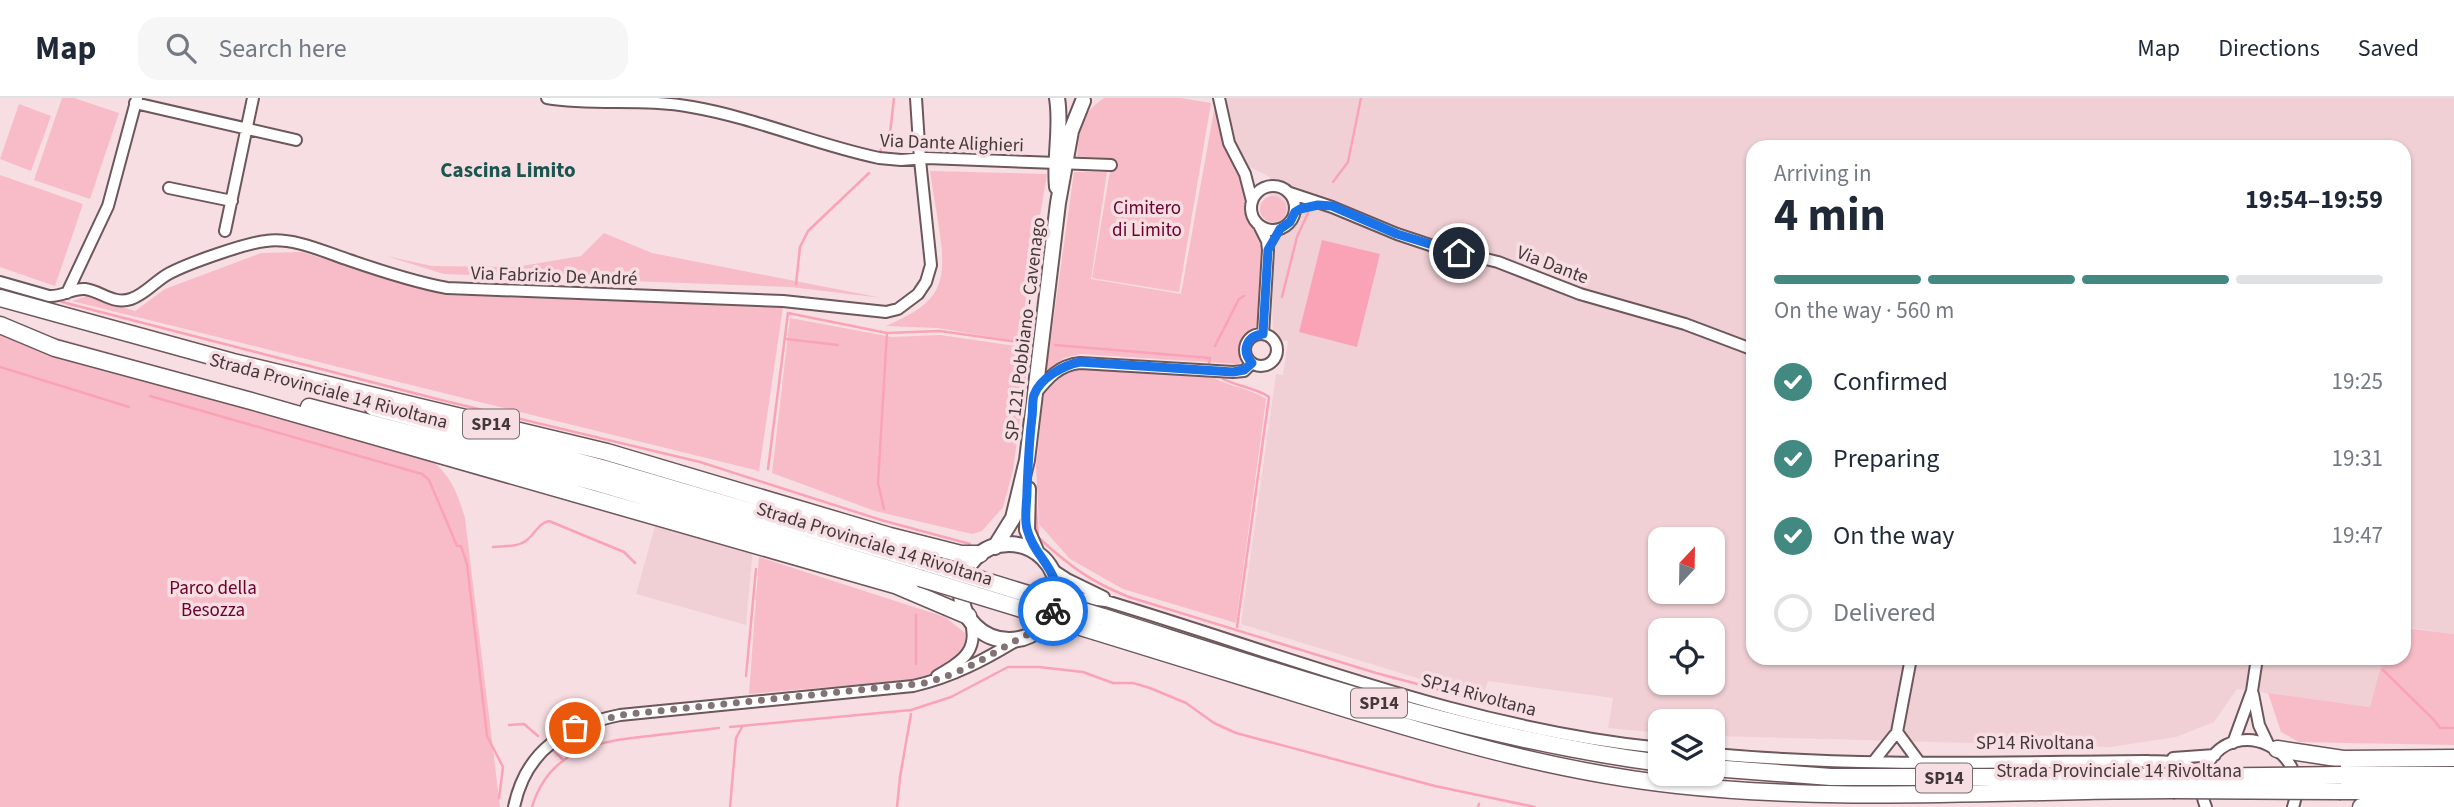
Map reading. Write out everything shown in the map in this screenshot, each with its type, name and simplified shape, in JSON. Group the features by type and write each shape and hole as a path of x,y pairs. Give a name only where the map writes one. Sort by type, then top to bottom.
{"highway":[{"name":"SP14","path":"0,298 233,362 607,452 890,536 961,554 987,551"},
{"name":"Strada Provinciale 14 Rivoltana","path":"0,306 589,465 1100,625 1463,744 1594,773 1751,792 1855,795 2174,784"},
{"name":"SP14","path":"0,323 55,348 895,585 969,618"},
{"name":"Strada Provinciale 14 Rivoltana","path":"0,323 923,571"},
{"name":"Strada Provinciale 14 Rivoltana","path":"1100,625 1464,726 1548,745 1648,761"},
{"path":"2272,747 2343,759 2454,758"},
{"name":"Strada Provinciale 14 Rivoltana","path":"1725,769 1856,777 2174,784 2341,783 2454,775"},
{"name":"Strada Provinciale 14 Rivoltana","path":"2341,783 2454,791"},
{"path":"2361,807 2454,806"}],"main road":[{"path":"1061,163 1058,98 1074,103 1086,100"},
{"path":"1061,163 1071,131 1086,100"},
{"name":"SP 121 Pobbiano - Cavenago","path":"1037,553 1026,525 1027,460 1061,163"},
{"name":"SP 121 Pobbiano - Cavenago","path":"987,551 1013,518 1027,460"},
{"path":"1018,639 991,636 979,629 969,618 962,600 962,586 969,566 987,551 1017,545 1037,553"},
{"name":"SP14 Rivoltana","path":"1037,553 1050,568"},
{"path":"1050,568 1057,588 1052,612"},
{"name":"SP14 Rivoltana","path":"1018,639 1038,631 1052,612"}],"street":[{"path":"225,231 253,98"},
{"name":"Via Dante Alighieri","path":"547,98 692,107 736,116 860,154 901,160 927,158 1111,165"},
{"name":"Via Fabrizio De André","path":"0,282 48,296 86,289 117,301 128,300 142,294 177,269 273,240 313,248 426,284 447,288 783,301 875,312 892,311 918,294 930,269 931,253 916,98"},
{"path":"1219,98 1229,143 1245,174 1252,201 1252,215 1267,241 1263,334"},
{"path":"67,293 108,206 136,100 296,140"},
{"path":"1245,174 1266,187 1280,187 1290,193 1332,206"},
{"path":"1252,201 1256,194 1266,187"},
{"path":"169,188 232,201"},
{"path":"1268,250 1280,229 1290,222 1295,212 1295,202 1290,193"},
{"path":"1295,212 1308,206 1332,206"},
{"name":"Via Dante","path":"1332,206 1377,226 1436,247 1498,262 1593,298 1685,324 1746,347"},
{"path":"1259,225 1269,230 1280,229"},
{"path":"1263,334 1275,342 1276,354 1267,364 1259,365 1252,363 1246,355 1246,345 1253,337 1263,334"},
{"path":"1035,394 1053,373 1066,365 1080,362 1233,372 1244,370 1252,363"},
{"name":"SP14 Rivoltana","path":"1050,568 1079,585 1132,609"},
{"name":"SP14 Rivoltana","path":"1052,612 1066,603 1086,598 1132,609 1275,656 1465,711 1548,731 1648,746"},
{"path":"925,683 955,665 969,651 973,639 969,618"},
{"path":"514,807 523,779 541,753 561,736 590,722 620,715 925,683 952,676 980,663 1018,639"},
{"path":"1874,761 1897,732 1910,665"},
{"path":"2233,743 2252,691 2257,665"},
{"path":"2252,691 2256,717 2272,747 2290,764 2295,777 2297,791 2292,807"},
{"path":"1897,732 1919,762"},
{"path":"2233,743 2250,740 2272,747"},
{"name":"SP14 Rivoltana","path":"1725,755 1768,759 1919,762 2147,761 2215,755 2233,743"},
{"path":"2206,807 2202,796 2202,782 2206,768 2215,755"},
{"name":"SP14 Rivoltana","path":"2147,761 2184,764 2200,775 2202,782"}],"shaded area":[{"path":"1226,98 2454,98 2454,634 2411,628 2411,140 1746,140 1746,665 2381,665 2370,707 2237,689 2214,722 2176,737 2111,747 1725,736 1725,709 1648,709 1648,732 1608,728 1613,698 1488,681 1482,698 1241,624 1276,374 1283,375 1288,341 1273,339 1270,177 1248,166 1235,142"},
{"path":"1322,240 1380,254 1357,347 1299,332"},
{"path":"657,519 753,548 746,625 636,594"}],"green space":[{"path":"62,98 74,98 119,113 90,199 34,180"},
{"name":"Cimitero di Limito","path":"1104,98 1181,98 1211,103 1179,292 1092,278 1112,159 1077,156 1086,116"},
{"path":"19,104 51,116 31,171 0,159"},
{"path":"1215,105 1226,149 1244,179 1246,219 1260,235 1263,245 1259,318 1257,325 1241,342 1240,350 1244,360 1238,364 1081,354 1064,358 1046,373 1074,172 1107,172 1091,279 1181,294"},
{"path":"930,171 1047,174 1019,342 938,328 886,326 927,302 939,282 942,254"},
{"path":"0,175 83,204 55,286 0,267"},
{"path":"1273,196 1282,200 1286,209 1282,218 1273,222 1264,218 1260,209 1264,200"},
{"path":"604,233 652,253 882,298 791,287 444,274 386,256 432,266 516,267 581,256"},
{"path":"302,252 444,295 783,307 759,471 72,301 87,296 135,311 165,289 261,253"},
{"path":"790,318 892,337 940,335 1030,348 1013,470 1003,507 982,531 972,534 875,511 772,473"},
{"name":"Parco della Besozza","path":"0,322 320,411 432,461 439,467 453,487 465,518 500,807 0,807"},
{"path":"1086,368 1211,376 1266,399 1236,623 1123,589 1070,559 1039,524 1036,465 1044,393 1066,372"},
{"path":"759,557 945,617 965,633 965,651 953,662 922,679 749,694"},
{"path":"2411,629 2454,634 2454,745 2299,742 2281,732 2268,693 2370,707 2381,665 2411,665"}],"waterway":[{"path":"879,153 890,133 894,98"},
{"path":"1333,182 1348,162 1361,98"},
{"path":"796,284 800,247 808,231 869,173"},
{"path":"1282,297 1297,237 1308,213"},
{"path":"1215,346 1239,299 1244,296"},
{"path":"62,302 441,400 700,462 881,520 970,544"},
{"path":"768,469 788,313 887,333 940,331 1025,343"},
{"path":"884,509 878,483 887,333"},
{"path":"786,339 838,345"},
{"path":"1055,345 1210,358 1209,364"},
{"path":"0,367 129,407"},
{"path":"1223,379 1269,397 1237,627"},
{"path":"150,396 422,474 429,480 467,564 487,736 503,767 499,798"},
{"path":"1035,496 1038,537 1080,572 1115,591 1376,673 1485,702"},
{"path":"493,547 522,543 549,521 624,552 635,563"},
{"path":"746,676 756,569"},
{"path":"916,615 916,664"},
{"path":"730,727 911,710 951,697 1008,667 1039,667 1083,672 1113,683 1133,683 1186,703 1214,723 1236,733 1435,786 1535,807"},
{"path":"2383,670 2440,728 2454,728"},
{"path":"897,807 911,714"},
{"path":"509,725 524,724 538,736"},
{"path":"730,807 736,738 742,727"},
{"path":"532,807 550,773 577,752 611,741 719,728"},
{"path":"554,751 563,760"}],"way so far":[{"path":"575,728 620,715 913,686 956,674 980,663 1018,639 1038,631 1053,611"}],"district":[{"name":"Cascina Limito","path":"508,170"}],"route":[{"path":"1053,611 1057,595 1055,581 1046,562 1037,553 1027,530 1026,518 1027,460 1035,394 1053,373 1066,365 1080,362 1233,372 1248,368 1252,363 1246,355 1246,345 1253,337 1263,334 1268,250 1280,229 1290,222 1295,212 1304,207 1332,206 1397,234 1459,253"}]}
